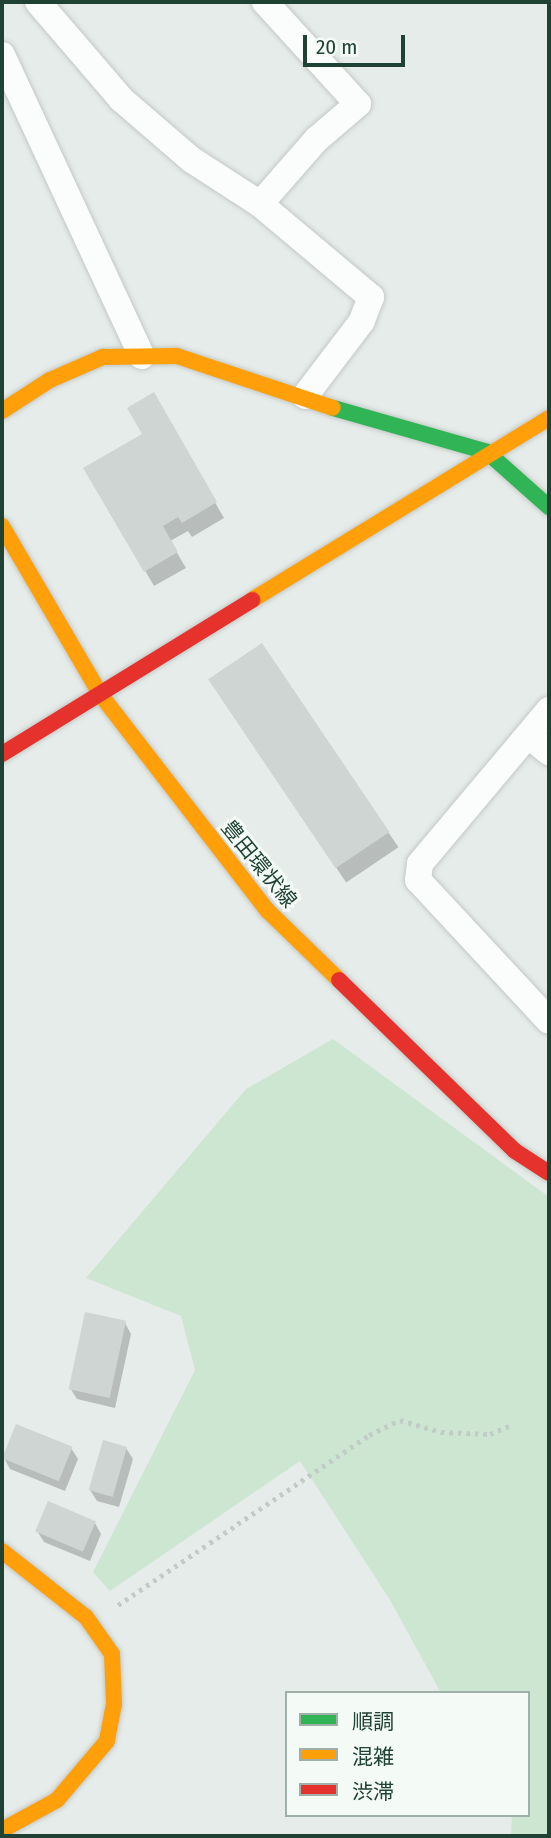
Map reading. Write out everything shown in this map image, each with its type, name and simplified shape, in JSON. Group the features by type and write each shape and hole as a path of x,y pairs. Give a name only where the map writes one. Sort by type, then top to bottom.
{"street":[{"path":"38,2 121,99 192,160 260,204 371,297 362,321 305,396"},
{"path":"260,204 317,139 358,104 265,2"},
{"path":"2,55 142,356"},
{"path":"2,411 50,380 103,357 177,356 305,396 400,430 487,452 549,507"},
{"path":"2,754 487,452 549,418"},
{"name":"豊田環状線","path":"2,526 100,694 268,911 514,1150 549,1174"},
{"path":"549,710 539,744 420,864 418,880 549,1021"},
{"path":"2,1551 86,1617 112,1654 114,1704 107,1741 57,1800 2,1830"}],"path":[{"path":"114,1607 369,1434 400,1420 441,1432 490,1434 509,1426"}],"green space":[{"path":"333,1039 549,1197 549,1836 511,1836 512,1817 530,1817 530,1691 440,1691 390,1600 300,1461 110,1591 93,1572 195,1370 181,1316 86,1278 246,1089"}],"building":[{"path":"154,392 217,502 182,523 178,517 163,526 178,552 144,572 83,468 142,434 127,408"},
{"path":"262,643 389,832 336,868 208,679"},
{"path":"85,1312 126,1321 110,1398 69,1389"},
{"path":"16,1424 73,1447 59,1481 2,1458"},
{"path":"103,1440 127,1447 113,1497 89,1490"},
{"path":"48,1501 96,1521 83,1552 35,1531"}],"traffic: fast":[{"path":"333,408 487,452 549,507"}],"traffic: slow":[{"path":"2,411 50,380 103,357 177,356 333,408"},
{"path":"252,600 549,418"},
{"path":"2,526 100,694 268,911 339,980"},
{"path":"2,1551 86,1617 112,1654 114,1704 107,1741 57,1800 2,1830"}],"traffic: jam":[{"path":"2,754 252,600"},
{"path":"339,980 515,1151 549,1173"}]}
